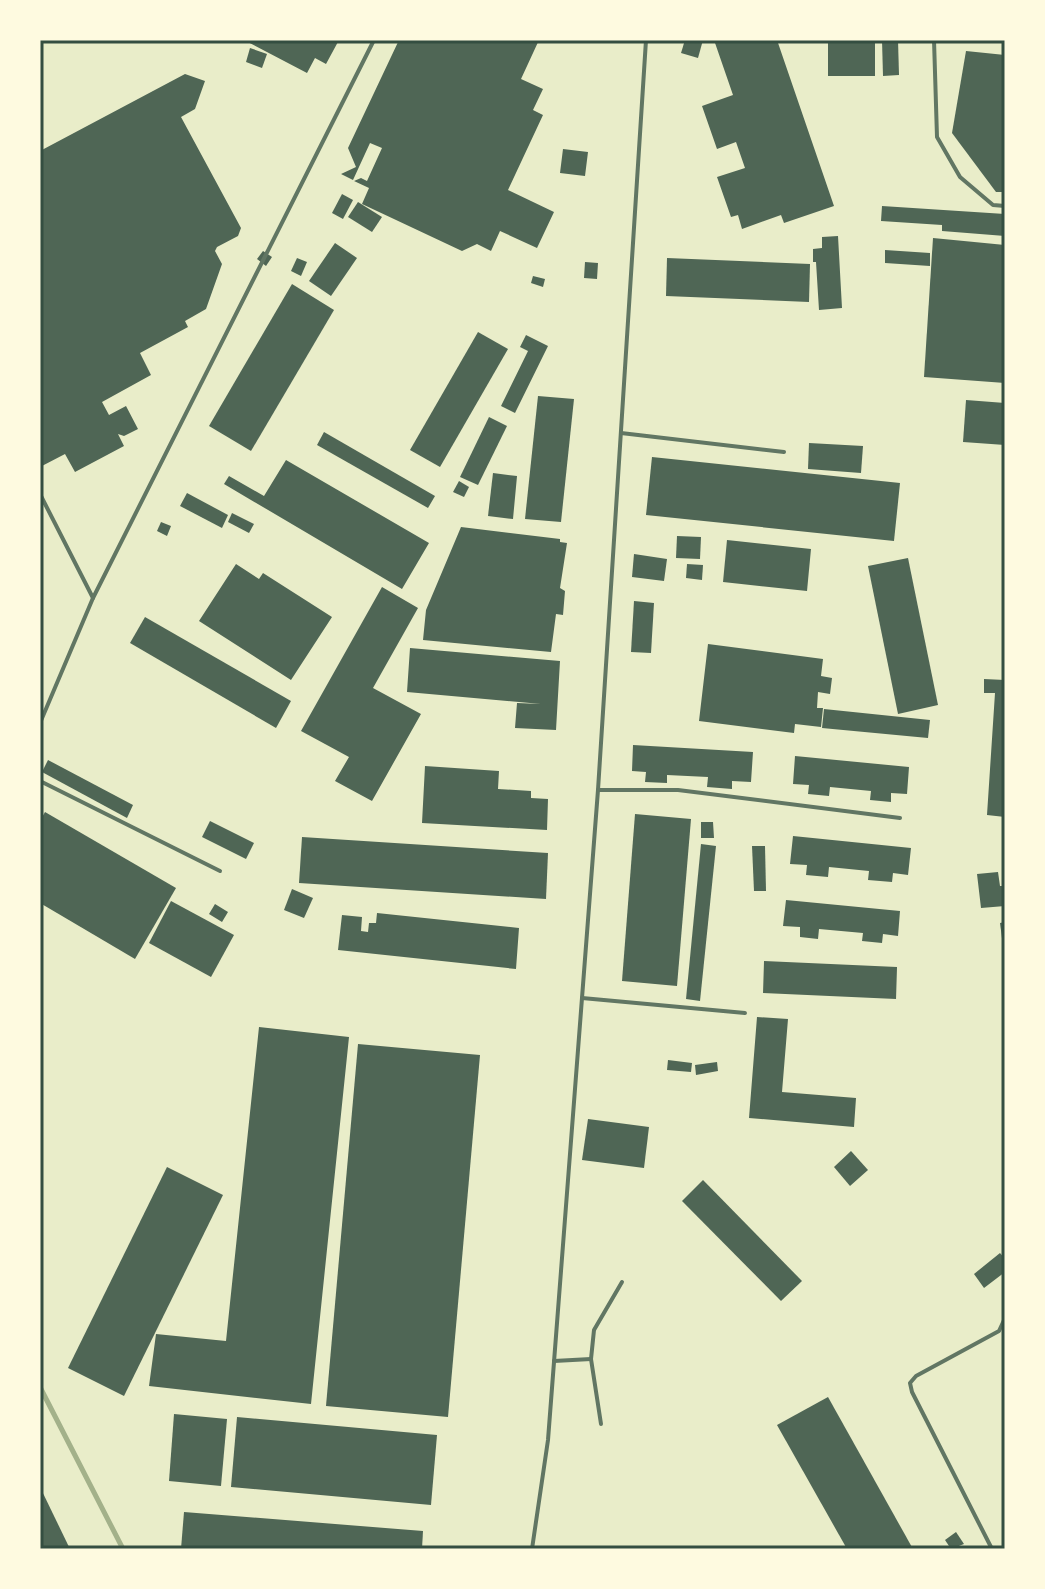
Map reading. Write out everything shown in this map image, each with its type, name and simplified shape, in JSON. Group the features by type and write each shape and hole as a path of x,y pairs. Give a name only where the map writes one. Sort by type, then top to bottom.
{"lane":[{"path":"40,723 93,598 374,40"},
{"path":"532,1549 548,1440 598,790 646,40"},
{"path":"934,40 937,137 960,177 993,205 1005,206"},
{"path":"621,433 784,452"},
{"path":"40,494 93,598"},
{"path":"40,781 220,871"},
{"path":"598,790 678,790 900,818"},
{"path":"582,998 745,1013"},
{"path":"601,1424 591,1359 594,1330 622,1282"},
{"path":"992,1549 910,1383 916,1376 999,1331 1005,1318"},
{"path":"554,1361 591,1359"}],"building":[{"path":"244,40 339,40 326,64 315,58 307,73"},
{"path":"399,40 539,40 521,79 543,89 533,110 543,115 508,190 554,212 537,248 500,231 491,251 477,244 462,251 362,204 369,188 354,181 361,178 367,181 382,148 370,143 353,180 341,174 356,167 348,148"},
{"path":"685,40 703,40 698,58 681,53"},
{"path":"714,40 777,40 834,206 784,223 781,215 742,229 738,215 731,217 717,177 745,168 736,142 717,149 702,106 733,95"},
{"path":"828,40 875,40 875,76 828,76"},
{"path":"882,40 898,40 899,75 883,76"},
{"path":"250,48 267,54 262,68 246,62"},
{"path":"966,51 1005,55 1005,192 996,192 952,133"},
{"path":"185,74 205,81 195,109 181,117 241,228 238,236 215,251 222,264 206,309 185,321 188,327 140,353 151,375 102,402 109,415 126,406 138,429 124,436 118,434 124,446 75,472 65,454 40,467 40,151"},
{"path":"563,149 588,152 585,176 560,173"},
{"path":"342,194 353,200 343,219 332,213"},
{"path":"358,202 382,217 372,232 348,217"},
{"path":"882,206 1005,214 1005,236 942,231 942,225 881,221"},
{"path":"838,236 842,308 819,310 813,249 822,248 822,237"},
{"path":"933,238 1005,245 1005,383 924,377"},
{"path":"335,243 357,258 331,296 309,281"},
{"path":"885,250 930,253 930,266 885,263"},
{"path":"263,251 272,257 266,266 257,259"},
{"path":"297,258 307,262 301,276 291,271"},
{"path":"667,258 810,264 809,302 666,296"},
{"path":"585,262 598,263 597,279 584,278"},
{"path":"533,276 545,279 543,287 531,283"},
{"path":"292,284 334,310 251,451 209,426"},
{"path":"478,332 508,349 440,467 410,450"},
{"path":"526,335 548,346 515,413 501,406 528,351 520,347"},
{"path":"538,396 574,399 561,522 525,519"},
{"path":"966,400 1005,403 1005,445 963,442"},
{"path":"489,417 507,426 478,485 460,477"},
{"path":"324,432 435,496 428,508 317,445"},
{"path":"809,443 863,446 861,473 808,469"},
{"path":"652,457 900,483 894,541 646,515"},
{"path":"286,460 429,543 402,589 224,484 229,476 264,496"},
{"path":"493,473 517,476 513,519 488,516"},
{"path":"459,481 469,487 464,497 453,492"},
{"path":"187,493 228,515 222,528 180,506"},
{"path":"232,513 254,524 249,533 228,522"},
{"path":"161,522 171,526 167,536 157,531"},
{"path":"461,527 560,539 560,542 567,543 560,588 565,591 563,615 556,614 551,652 423,640 426,610"},
{"path":"677,536 701,537 700,559 676,558"},
{"path":"727,540 811,549 807,591 723,582"},
{"path":"634,554 667,559 664,581 632,577"},
{"path":"908,558 938,705 898,714 868,566"},
{"path":"236,564 259,579 263,573 332,617 291,680 199,621"},
{"path":"687,564 703,565 702,580 686,578"},
{"path":"382,587 418,608 373,688 421,714 372,801 335,781 349,757 301,731"},
{"path":"634,601 654,603 651,653 631,652"},
{"path":"145,617 291,701 276,728 130,643"},
{"path":"708,644 823,659 821,676 832,678 830,694 818,692 817,708 823,708 821,727 795,724 794,733 699,721"},
{"path":"410,648 560,661 556,730 515,728 517,703 541,704 407,692"},
{"path":"984,679 1005,680 1005,817 987,815 995,693 984,693"},
{"path":"824,709 930,720 928,738 822,728"},
{"path":"633,745 753,752 751,782 732,781 732,789 707,787 708,777 667,775 667,783 645,782 646,772 632,771"},
{"path":"795,756 909,767 907,794 891,793 891,802 870,800 871,791 830,787 829,796 808,794 809,785 793,784"},
{"path":"48,760 133,805 127,818 42,772"},
{"path":"425,766 499,771 498,789 531,791 531,798 548,799 547,830 422,823"},
{"path":"45,812 176,888 135,959 40,903 40,821"},
{"path":"635,814 691,819 677,986 622,981"},
{"path":"210,821 254,843 246,859 202,837"},
{"path":"701,822 713,822 714,838 701,838"},
{"path":"793,836 911,848 908,875 893,873 892,882 868,880 869,871 829,867 828,877 806,875 807,865 790,864"},
{"path":"302,837 548,853 546,899 299,883"},
{"path":"701,844 716,846 700,1001 686,999"},
{"path":"752,846 765,846 766,891 754,891"},
{"path":"998,872 1000,886 1005,886 1005,906 981,908 977,874"},
{"path":"292,889 313,898 304,918 284,910"},
{"path":"786,900 900,911 898,936 883,934 882,943 862,941 863,933 819,929 818,939 800,937 800,927 783,926"},
{"path":"171,901 234,935 211,977 149,943"},
{"path":"215,904 228,912 222,922 209,914"},
{"path":"377,913 519,928 516,969 338,950 342,915 362,917 361,931 368,932 369,923 376,923"},
{"path":"1005,922 1005,946 1003,946 1000,923"},
{"path":"764,961 897,967 896,999 763,993"},
{"path":"757,1017 788,1019 782,1092 856,1098 854,1127 749,1118"},
{"path":"259,1027 349,1037 311,1404 149,1386 156,1334 226,1341"},
{"path":"358,1044 480,1055 448,1417 326,1406"},
{"path":"668,1060 692,1063 691,1072 667,1070"},
{"path":"717,1062 718,1071 696,1075 695,1065"},
{"path":"588,1119 649,1127 644,1168 582,1160"},
{"path":"851,1151 868,1170 850,1186 834,1167"},
{"path":"167,1167 223,1195 124,1396 68,1368"},
{"path":"703,1180 802,1281 781,1301 682,1201"},
{"path":"1000,1253 1005,1259 1005,1272 984,1288 974,1274"},
{"path":"828,1397 913,1549 847,1549 777,1425"},
{"path":"174,1414 227,1419 221,1486 169,1481"},
{"path":"237,1417 437,1435 431,1505 231,1487"},
{"path":"40,1487 70,1549 40,1549"},
{"path":"184,1512 423,1531 422,1549 181,1549"},
{"path":"956,1532 964,1544 951,1549 945,1540"}],"waterway":[{"path":"40,1387 123,1549"}]}
